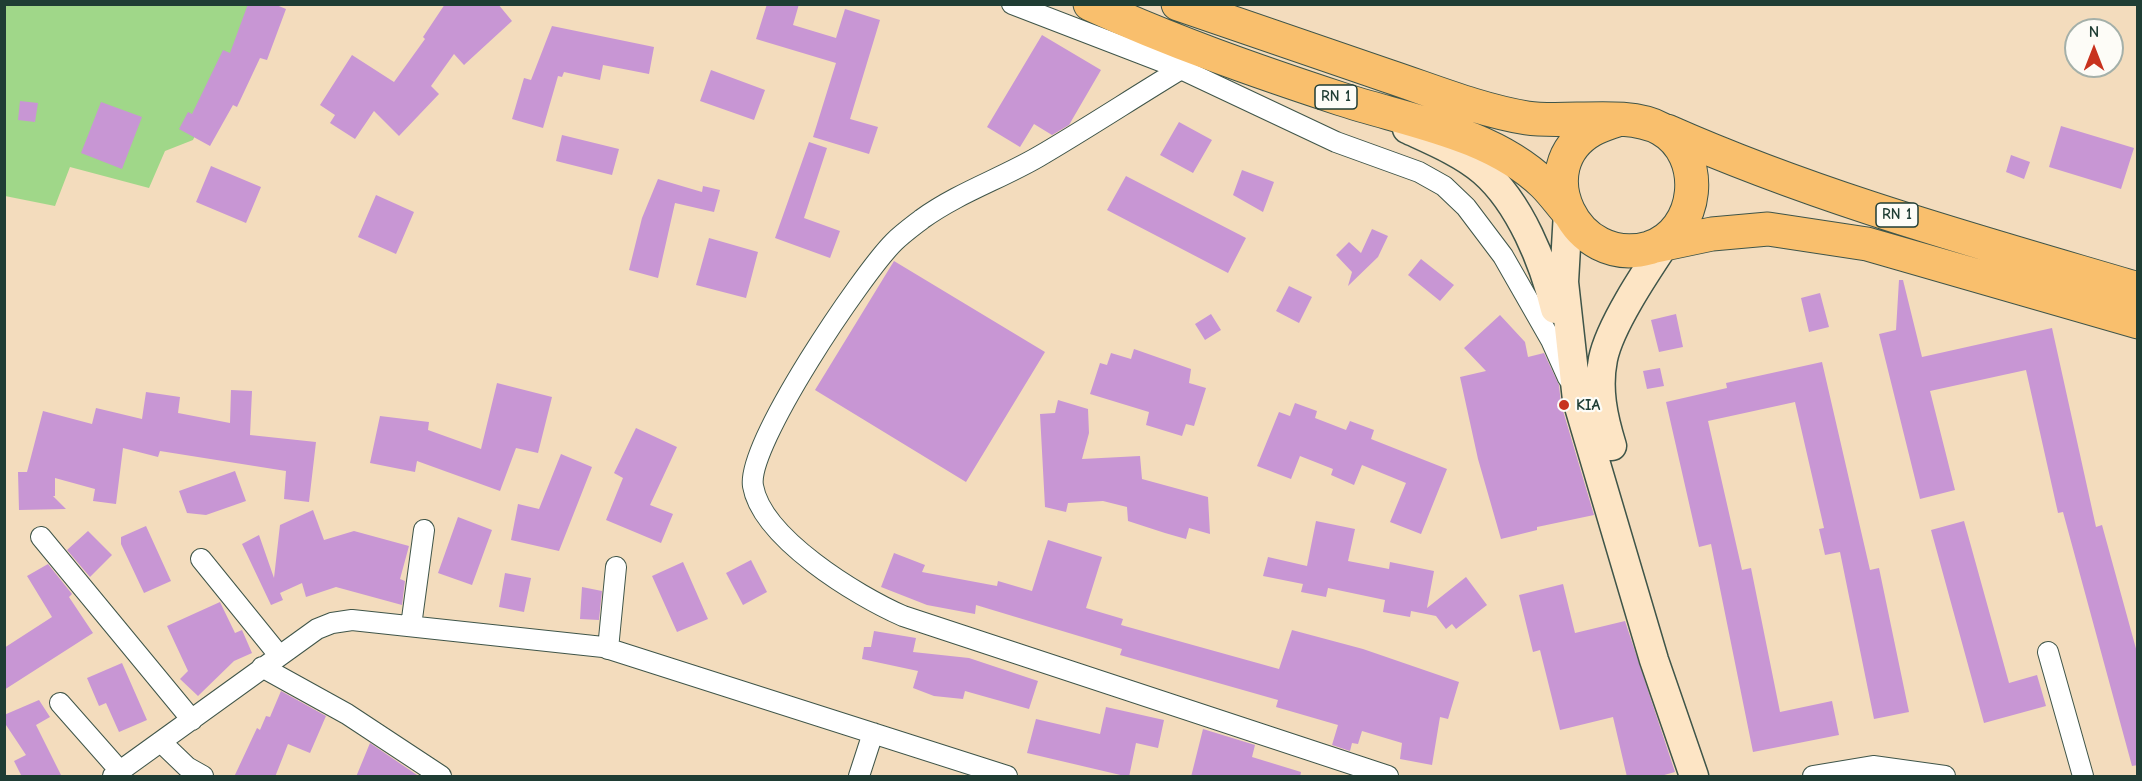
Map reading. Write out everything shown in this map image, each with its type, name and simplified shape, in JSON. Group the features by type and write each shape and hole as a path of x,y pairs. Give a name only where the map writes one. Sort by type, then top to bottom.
{"highway":[{"name":"RN 1","path":"1090,4 1128,22 1340,98 1473,140 1518,164 1544,184 1568,212 1577,228 1594,242 1605,247 1628,251 1661,242 1768,229 1867,244 2138,321"},
{"name":"RN 1","path":"1178,4 1468,103 1528,118 1640,121 1758,169 1975,241 2138,289"},
{"name":"RN 1","path":"1568,212 1561,186 1565,163 1574,146 1591,131 1617,120"},
{"path":"1661,242 1685,218 1692,197 1690,164 1679,144 1662,129"}],"main road":[{"path":"1340,98 1462,157 1484,172 1505,197 1541,260 1577,400 1589,432 1653,660 1695,777"},
{"path":"1568,212 1564,282 1577,400"},
{"path":"1661,242 1616,326 1603,358 1600,384 1602,413 1674,658 1695,777"}],"street":[{"path":"1012,4 1180,69 1336,142 1419,172 1444,186 1466,207 1514,274 1551,340 1577,400"},
{"path":"1180,69 1036,158 933,212 895,241 868,273 769,427 755,464 752,484 760,505 782,534 837,581 872,602 903,616 1388,777"},
{"path":"411,626 424,530"},
{"path":"41,537 192,720"},
{"path":"201,560 278,654"},
{"path":"608,649 616,567"},
{"path":"60,704 116,774 162,743 278,654 316,629 332,623 352,620 608,649 1007,777"},
{"path":"2048,652 2083,777"},
{"path":"262,666 347,714 441,777"},
{"path":"859,777 873,733"},
{"path":"162,743 187,767 203,777"},
{"path":"1813,777 1873,766 1945,777"}],"green space":[{"path":"4,5 256,5 193,140 165,151 149,188 70,167 55,206 5,196"}],"building":[{"path":"248,4 274,4 286,9 267,60 260,58 237,107 233,105 210,146 179,129 188,112 192,114 223,50 230,53"},
{"path":"445,4 498,4 512,21 464,65 454,54 431,86 439,94 399,136 374,111 355,139 330,123 335,115 320,105 352,55 394,82 425,39 423,37"},
{"path":"767,4 799,4 793,25 836,38 845,9 880,20 850,119 878,127 869,154 813,137 836,63 756,39"},
{"path":"552,26 654,47 649,74 603,65 600,80 564,72 562,77 558,76 543,128 512,119 524,78 531,80"},
{"path":"1042,35 1101,70 1069,125 1052,135 1034,124 1020,147 987,127"},
{"path":"711,70 765,90 754,120 700,101"},
{"path":"20,101 38,103 35,122 18,120"},
{"path":"101,102 142,117 122,169 81,153"},
{"path":"1179,122 1212,140 1193,173 1160,155"},
{"path":"2061,126 2134,148 2121,189 2049,167"},
{"path":"562,135 619,149 612,175 556,161"},
{"path":"809,142 827,148 804,218 840,231 830,258 775,238"},
{"path":"2011,155 2030,162 2024,179 2006,172"},
{"path":"211,166 261,187 246,223 196,202"},
{"path":"1242,170 1274,182 1263,212 1233,195"},
{"path":"1126,176 1246,238 1228,273 1107,210"},
{"path":"658,179 702,192 703,186 720,190 714,212 675,203 658,278 629,270 642,218"},
{"path":"376,195 414,212 396,254 358,237"},
{"path":"1372,229 1388,236 1378,257 1348,286 1352,272 1336,255 1349,242 1361,253"},
{"path":"709,238 758,252 746,298 696,285"},
{"path":"1421,259 1454,285 1440,301 1408,275"},
{"path":"894,261 1045,352 966,482 815,390"},
{"path":"1899,280 1903,280 1922,357 2052,328 2096,527 2102,525 2138,656 2138,765 2132,766 2063,512 2058,513 2026,370 1930,391 1955,490 1920,499 1879,334 1896,330"},
{"path":"1289,286 1312,297 1299,323 1276,311"},
{"path":"1820,293 1829,327 1809,332 1801,298"},
{"path":"1211,314 1221,330 1205,340 1195,324"},
{"path":"1676,314 1683,347 1659,352 1651,320"},
{"path":"1500,315 1525,342 1528,357 1544,353 1559,385 1561,404 1594,515 1537,527 1537,530 1501,539 1478,459 1460,377 1486,371 1464,348"},
{"path":"1134,349 1191,369 1189,383 1206,388 1194,426 1186,424 1182,436 1146,425 1149,412 1090,394 1100,363 1107,365 1111,353 1131,359"},
{"path":"1822,362 1870,570 1879,568 1909,712 1874,719 1840,552 1825,555 1819,529 1824,528 1795,402 1708,421 1742,570 1751,568 1780,712 1832,701 1839,735 1753,752 1711,544 1699,547 1666,402 1727,388 1726,383"},
{"path":"1660,368 1664,386 1647,389 1643,371"},
{"path":"497,383 552,397 538,453 516,448 500,491 417,461 415,472 370,463 380,416 429,422 428,430 481,449"},
{"path":"231,390 252,391 250,435 316,442 309,502 284,499 286,471 160,451 158,457 123,448 116,504 93,501 95,489 55,478 55,496 53,496 66,509 19,510 18,472 27,472 43,411 92,424 96,408 142,419 146,392 180,397 178,413 230,423"},
{"path":"1058,400 1088,409 1089,433 1082,459 1140,456 1142,479 1208,497 1210,534 1189,528 1186,539 1165,533 1128,521 1127,507 1103,501 1068,503 1066,512 1045,507 1040,414 1055,413"},
{"path":"1295,403 1317,411 1315,418 1346,430 1350,421 1374,430 1371,439 1447,469 1421,534 1390,522 1406,483 1362,465 1354,485 1331,475 1333,469 1300,456 1291,479 1257,466 1279,412 1290,416"},
{"path":"636,428 677,447 650,505 673,514 661,543 606,520 623,478 614,473"},
{"path":"561,454 592,467 559,551 511,540 518,504 539,509"},
{"path":"235,471 246,501 206,515 187,513 179,491"},
{"path":"313,510 324,540 354,531 409,546 400,579 405,581 402,605 336,587 306,597 302,583 280,593 283,600 271,605 242,544 259,535 274,578 280,525"},
{"path":"458,517 492,530 472,585 438,573"},
{"path":"1316,521 1355,529 1348,561 1389,569 1390,562 1434,571 1427,608 1466,577 1487,605 1456,629 1452,624 1446,629 1436,616 1411,611 1410,617 1383,612 1385,600 1328,588 1326,597 1301,592 1303,584 1263,576 1268,557 1307,566"},
{"path":"1964,521 2009,683 2037,675 2046,706 1984,723 1931,530"},
{"path":"146,526 171,581 144,593 121,544 121,537"},
{"path":"88,531 112,555 90,577 67,550"},
{"path":"1048,540 1102,557 1086,608 1123,619 1121,625 1279,669 1292,630 1363,649 1459,682 1448,719 1440,717 1432,765 1400,759 1402,743 1362,731 1358,744 1352,743 1350,751 1332,745 1338,725 1276,707 1278,700 1120,655 1122,649 976,605 975,614 927,605 881,587 894,553 925,565 922,572 997,586 998,581 1032,591"},
{"path":"751,560 767,592 743,605 726,573"},
{"path":"683,562 708,619 677,632 652,576"},
{"path":"48,564 72,594 69,597 93,633 4,690 4,648 52,617 27,576"},
{"path":"505,573 531,578 524,612 499,607"},
{"path":"1563,584 1575,633 1625,621 1675,772 1657,777 1627,777 1613,717 1560,730 1540,650 1533,652 1519,595"},
{"path":"582,587 602,591 599,620 580,619"},
{"path":"220,602 235,633 242,630 252,653 234,661 198,696 180,679 188,671 167,626"},
{"path":"874,631 916,638 913,652 969,658 1038,681 1029,709 965,691 963,699 934,696 913,688 918,671 862,659 864,647 871,647"},
{"path":"122,663 147,720 119,732 106,703 99,706 87,678"},
{"path":"281,691 326,716 310,753 288,744 275,777 234,777 257,728 260,730 266,716 270,717"},
{"path":"39,700 50,717 36,725 62,777 22,777 14,761 26,755 4,722 4,715"},
{"path":"1106,707 1164,720 1158,748 1136,743 1129,777 1027,753 1036,719 1100,734"},
{"path":"1203,729 1255,745 1252,757 1301,772 1300,777 1191,777"},
{"path":"370,743 420,777 356,777"}],"place":[{"name":"KIA","path":"1564,405"}]}
